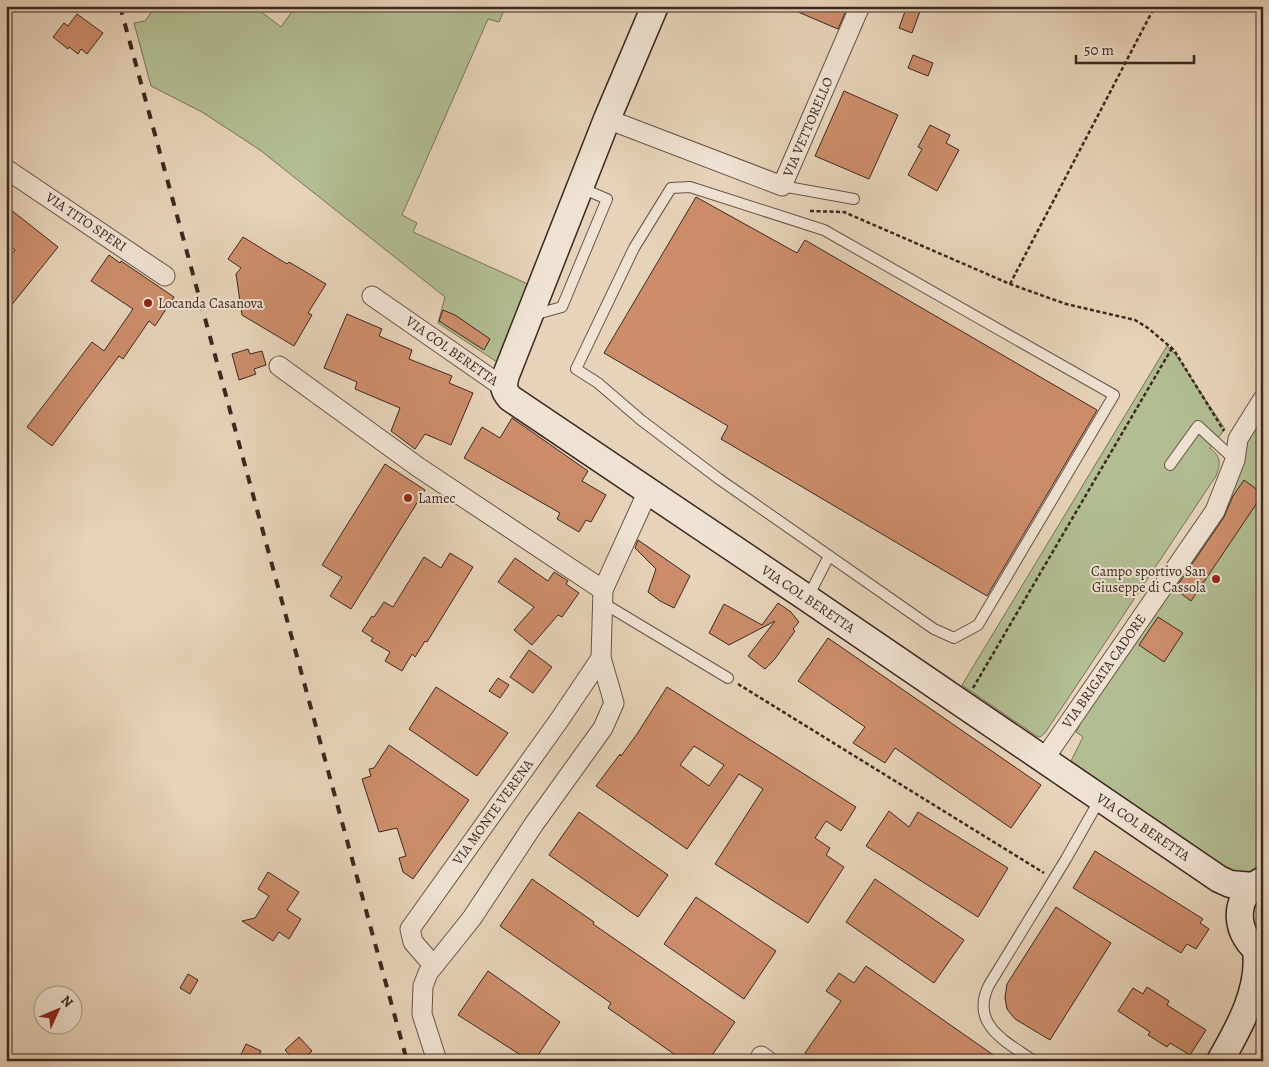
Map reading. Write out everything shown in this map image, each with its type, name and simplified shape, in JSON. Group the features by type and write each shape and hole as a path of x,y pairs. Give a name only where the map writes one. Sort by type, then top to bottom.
{"street":[{"path":"503,387 607,119 655,6"},
{"name":"VIA VETTORELLO","path":"607,119 782,186 860,6"},
{"name":"VIA TITO SPERI","path":"6,169 166,276"},
{"name":"VIA COL BERETTA","path":"372,296 503,387 510,398 1044,759 1219,880 1230,884 1258,883"},
{"path":"279,366 603,596"},
{"name":"VIA BRIGATA CADORE","path":"1044,759 1215,510 1236,455 1238,439 1263,399"},
{"path":"437,1061 422,1014 423,986 433,965 472,918 534,824 603,728 614,703 600,658 603,596 648,491"},
{"name":"VIA MONTE VERENA","path":"433,965 414,942 410,928 560,719 600,658"},
{"path":"1219,880 1228,889 1240,909"},
{"path":"1220,1061 1258,984 1259,952 1249,944 1241,927 1240,909 1247,893 1258,883"}],"lane":[{"path":"782,186 854,199"},
{"path":"690,187 824,230 1114,396 978,625 954,638 934,629 829,556 719,479 641,420 598,383 576,369 634,248 670,188 690,187"},
{"path":"1170,465 1198,426 1236,455"},
{"path":"807,598 829,556"},
{"path":"603,596 728,678"},
{"path":"1034,1061 1003,1039 989,1026 983,1010 983,1000 989,985 1054,879 1100,798"}],"path":[{"path":"6,14 12,6"},
{"path":"1010,284 1155,6"},
{"path":"802,211 844,212 1010,284 1066,304 1136,320 1172,348 1236,455"},
{"path":"964,705 1172,348"},
{"path":"728,678 1054,879"}],"green space":[{"path":"156,6 254,6 281,27 296,6 506,6 499,22 488,19 402,215 417,223 413,232 530,285 497,362 438,323 445,297 260,150 202,112 151,86 134,23 145,21"},
{"path":"1167,346 1175,354 1225,429 1210,448 1218,457 1218,471 1045,733 1038,737 962,685"},
{"name":"Campo sportivo San Giuseppe di Cassola","path":"1263,412 1263,873 1249,884 1071,761 1083,737 1076,732 1079,727 1077,722 1159,596 1246,454 1245,446"}],"building":[{"path":"784,6 848,6 838,29"},
{"path":"907,6 922,6 912,33 899,28"},
{"path":"77,14 103,33 87,54 81,49 78,54 69,47 68,49 53,37 64,23 68,26"},
{"path":"913,55 933,63 928,76 908,68"},
{"path":"844,91 898,115 869,179 815,156"},
{"path":"930,125 950,135 946,143 959,150 937,191 908,175 922,149 918,147"},
{"path":"696,197 797,253 805,240 1097,410 987,596 721,439 728,426 604,353"},
{"path":"6,206 58,247 6,312 6,261 15,250 6,243"},
{"path":"243,237 287,264 289,262 326,284 308,313 312,315 294,346 242,315 236,274 241,268 228,259"},
{"path":"109,255 174,297 155,326 149,321 123,359 119,356 52,446 27,427 92,342 104,351 133,309 91,281"},
{"path":"443,310 455,315 490,339 484,350 439,321"},
{"path":"347,314 382,329 379,336 412,350 409,359 452,376 449,383 473,393 451,445 425,434 415,449 391,431 400,408 355,389 357,382 324,368"},
{"path":"248,349 250,354 262,351 266,365 254,369 256,374 239,380 232,354"},
{"path":"512,418 588,471 582,481 606,495 591,522 586,520 579,532 557,519 560,513 464,458 482,427 500,438"},
{"path":"385,464 425,490 351,609 330,596 342,577 322,565"},
{"path":"1244,480 1263,494 1191,601 1175,589 1224,517 1233,496"},
{"path":"638,540 690,576 674,608 648,592 656,569 635,548"},
{"path":"450,553 473,567 427,642 425,641 415,657 412,654 402,671 385,661 390,652 371,641 373,638 362,631 384,602 393,607 424,557 441,568"},
{"path":"515,558 548,581 554,572 568,581 566,584 579,593 562,617 558,615 532,645 514,630 534,607 498,582"},
{"path":"778,603 791,612 799,622 793,629 795,631 765,669 748,656 775,621 729,645 709,633 724,604 762,625"},
{"path":"1158,617 1183,633 1164,662 1139,645"},
{"path":"828,638 1041,785 1011,828 895,748 885,763 853,743 865,727 798,681"},
{"path":"529,650 552,667 533,693 510,677"},
{"path":"498,678 509,685 500,698 489,691"},
{"path":"436,687 508,733 477,776 409,729"},
{"path":"667,687 856,807 841,831 826,821 815,838 830,848 826,855 844,867 808,923 715,864 763,789 739,774 687,849 596,786 637,734","holes":["694,746 724,765 709,786 680,765"]},
{"path":"389,745 469,800 413,879 403,872 399,858 406,856 397,828 379,832 362,779 371,776 369,769 374,768"},
{"path":"889,811 909,827 918,812 1008,868 978,917 866,846"},
{"path":"579,812 668,875 638,917 549,855"},
{"path":"1095,851 1203,919 1200,923 1209,929 1196,949 1187,944 1181,953 1073,888"},
{"path":"268,872 299,892 287,910 301,919 289,939 279,932 273,941 242,921 255,918 269,896 258,889"},
{"path":"532,879 594,922 593,924 735,1022 708,1061 684,1061 608,1008 611,1003 500,926"},
{"path":"875,879 964,940 934,983 846,922"},
{"path":"696,897 776,951 744,999 664,944"},
{"path":"1056,907 1111,943 1050,1040 1015,1019 1007,1009 1005,998 1007,984"},
{"path":"866,966 1002,1061 817,1061 805,1053 841,1001 826,991 839,973 854,983"},
{"path":"488,971 560,1022 534,1061 530,1061 458,1015"},
{"path":"188,974 198,980 190,994 180,988"},
{"path":"1147,987 1169,1001 1167,1005 1206,1030 1190,1055 1170,1043 1167,1047 1148,1035 1150,1032 1118,1011 1133,988 1143,994"},
{"path":"299,1037 312,1051 301,1061 295,1061 285,1050"},
{"path":"246,1044 261,1051 256,1061 238,1061"}],"railway":[{"path":"120,6 407,1061"}],"place":[{"name":"Locanda Casanova","path":"148,303"},
{"name":"Lamec","path":"408,498"},
{"name":"Campo sportivo San Giuseppe di Cassola","path":"1216,579"}]}
